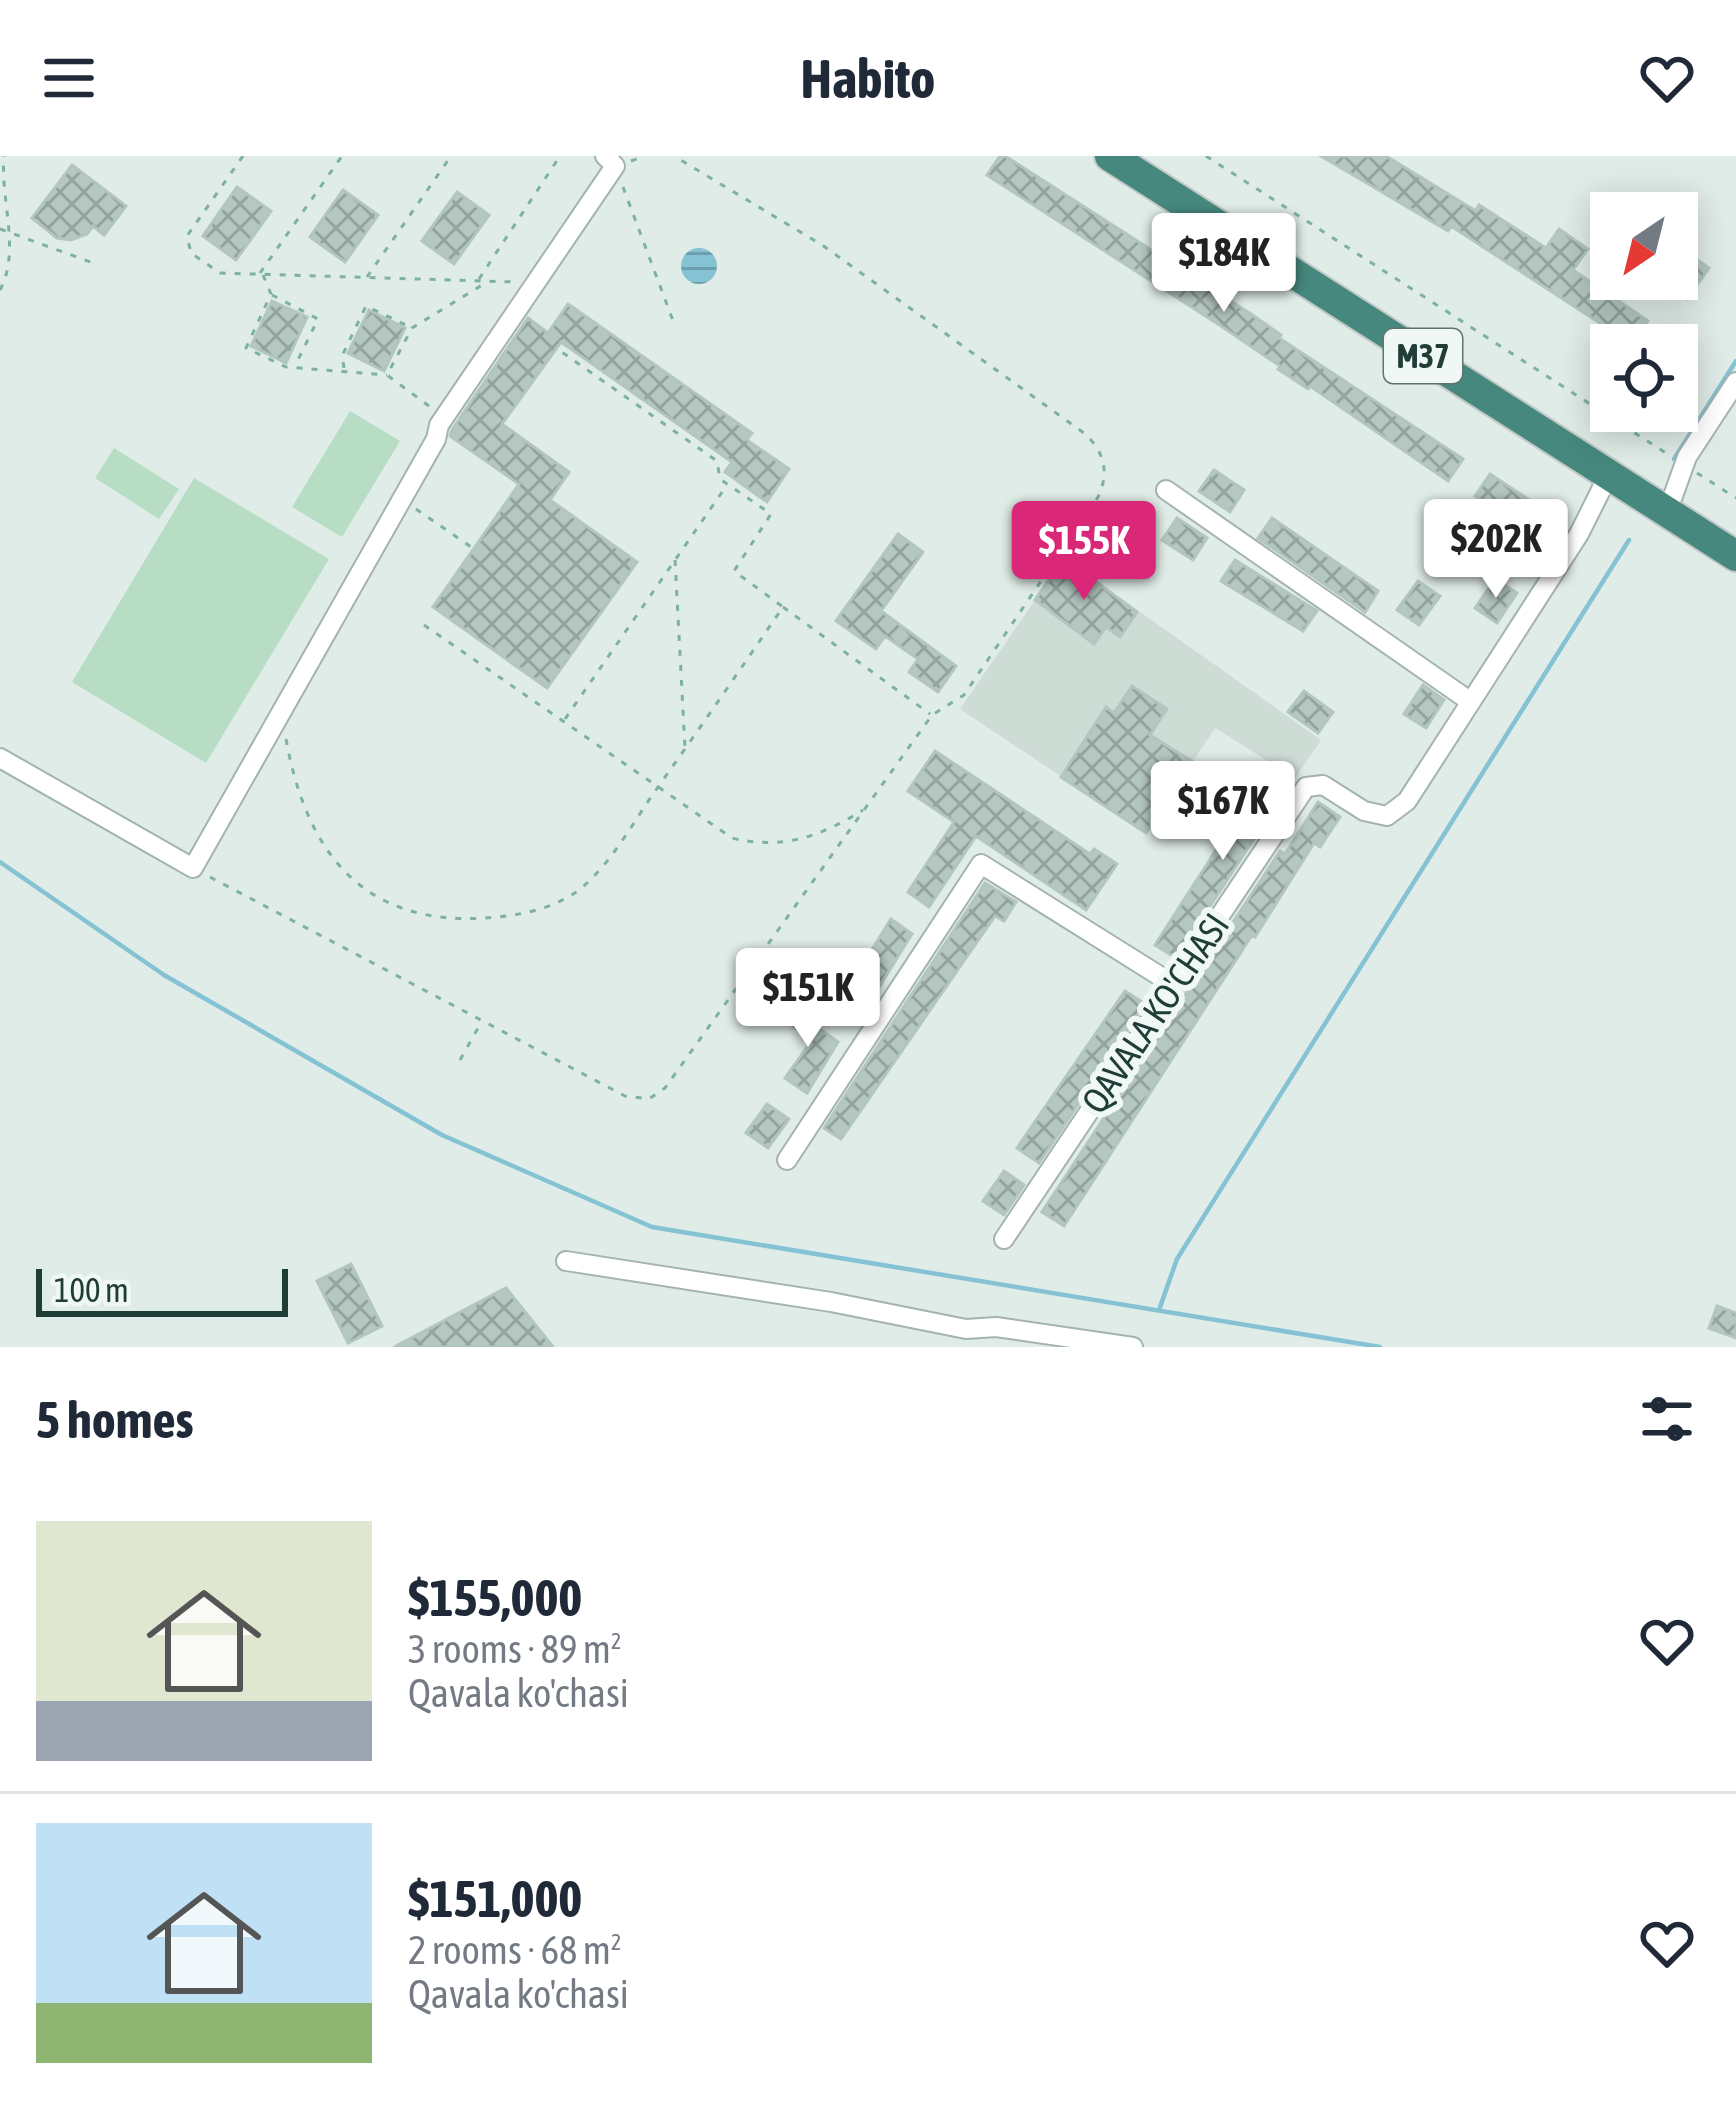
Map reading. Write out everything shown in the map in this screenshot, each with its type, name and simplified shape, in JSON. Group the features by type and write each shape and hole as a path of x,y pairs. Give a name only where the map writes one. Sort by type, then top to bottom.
{"highway":[{"name":"M37","path":"1110,156 1736,556"},
{"name":"M37","path":"1147,156 1736,536"}],"street":[{"path":"0,758 193,868 445,417 610,161"},
{"path":"1673,496 1684,465 1736,382"},
{"path":"1166,490 1471,702 1579,534 1609,474"},
{"name":"QAVALA KO'CHASI","path":"1004,1239 1306,787 1323,785 1364,811 1387,816 1407,801 1471,702"},
{"path":"787,1160 981,864 1174,985"},
{"path":"566,1261 831,1302 966,1329 996,1327 1133,1347"}],"path":[{"path":"0,290 10,267 3,230 4,156"},
{"path":"243,156 187,236 191,254 220,273 536,282"},
{"path":"261,275 342,156"},
{"path":"366,278 451,156"},
{"path":"478,281 560,156"},
{"path":"193,868 625,1096 640,1100 655,1096 932,715 964,695 1098,497 1104,484 1102,458 1084,433 822,245 674,156"},
{"path":"1206,156 1736,498"},
{"path":"610,161 675,326"},
{"path":"3,230 96,264"},
{"path":"261,275 271,295 318,319 295,368"},
{"path":"387,375 412,328 489,281"},
{"path":"271,295 246,348 295,368 387,375 445,417"},
{"path":"345,371 342,356 366,305 412,328"},
{"path":"556,348 717,461 720,479 770,514 734,571 932,715"},
{"path":"564,720 727,484"},
{"path":"402,500 474,548"},
{"path":"675,560 686,749"},
{"path":"281,713 302,806 333,862 362,889 427,916 504,917 560,902 585,886 783,607"},
{"path":"424,625 732,838 753,843 806,839 864,809"},
{"path":"460,1060 482,1021"}],"shaded area":[{"path":"1064,558 1321,740 1295,778 1215,728 1146,833 960,709"}],"green space":[{"path":"350,411 400,441 342,537 292,507"},
{"path":"114,448 179,489 159,519 95,478"},
{"path":"194,478 329,559 206,763 72,682"}],"water":[{"path":"699,248 711,254 717,266 711,278 699,284 687,278 681,266 687,254"}],"building":[{"path":"1000,156 1251,314 1279,338 1463,459 1448,481 1221,326 987,175"},
{"path":"1321,156 1386,156 1476,211 1479,205 1546,248 1559,229 1588,249 1573,270 1590,282 1590,300 1617,300 1648,321 1601,324 1451,226 1448,231"},
{"path":"72,165 126,206 104,235 93,226 71,240 57,238 32,218"},
{"path":"237,187 271,211 236,260 203,236"},
{"path":"343,190 378,215 345,262 310,237"},
{"path":"457,192 489,215 454,264 422,241"},
{"path":"1698,260 1709,268 1698,284"},
{"path":"272,301 307,317 286,363 251,346"},
{"path":"568,304 752,433 747,440 789,469 767,502 725,472 732,462 561,342 502,424 569,472 550,500 637,562 547,688 433,607 519,484 450,436 452,430 528,318 548,333"},
{"path":"369,310 405,328 384,371 348,353"},
{"path":"1214,470 1244,490 1230,512 1199,491"},
{"path":"1490,474 1561,521 1547,543 1475,496"},
{"path":"1177,518 1207,538 1193,560 1162,540"},
{"path":"1272,518 1378,591 1365,612 1258,538"},
{"path":"898,534 923,552 881,611 956,666 938,692 909,672 918,659 885,636 876,649 836,621"},
{"path":"1064,558 1137,612 1120,637 1106,627 1094,644 1035,600"},
{"path":"1235,560 1317,611 1303,631 1221,581"},
{"path":"1495,579 1517,593 1497,623 1475,608"},
{"path":"1418,581 1440,596 1419,625 1397,610"},
{"path":"1423,685 1444,700 1426,728 1404,714"},
{"path":"1132,686 1167,709 1150,735 1193,762 1146,833 1061,777 1106,707 1114,713"},
{"path":"1304,691 1333,712 1318,733 1288,712"},
{"path":"935,751 1090,854 1094,849 1117,864 1086,910 976,836 929,907 908,892 954,822 908,791"},
{"path":"1268,769 1290,784 1176,958 1155,945"},
{"path":"1318,802 1340,817 1320,847 1314,843 1064,1226 1042,1212 1280,851 1285,854"},
{"path":"985,883 1016,902 1004,921 995,916 841,1139 824,1128"},
{"path":"891,919 912,934 866,1008 845,993"},
{"path":"1125,991 1145,1004 1039,1163 1017,1148"},
{"path":"785,1004 838,1042 807,1093 785,1078 812,1040 778,1015"},
{"path":"767,1104 789,1119 768,1148 746,1133"},
{"path":"1004,1171 1024,1185 1004,1215 983,1201"},
{"path":"351,1264 382,1326 348,1343 317,1281"},
{"path":"506,1288 553,1347 394,1347"},
{"path":"1717,1306 1736,1313 1736,1338 1709,1328"}],"waterway":[{"path":"1674,459 1736,361"},
{"path":"1159,1310 1177,1259 1629,540"},
{"path":"0,862 164,975 442,1135 652,1227 1380,1347"}]}
